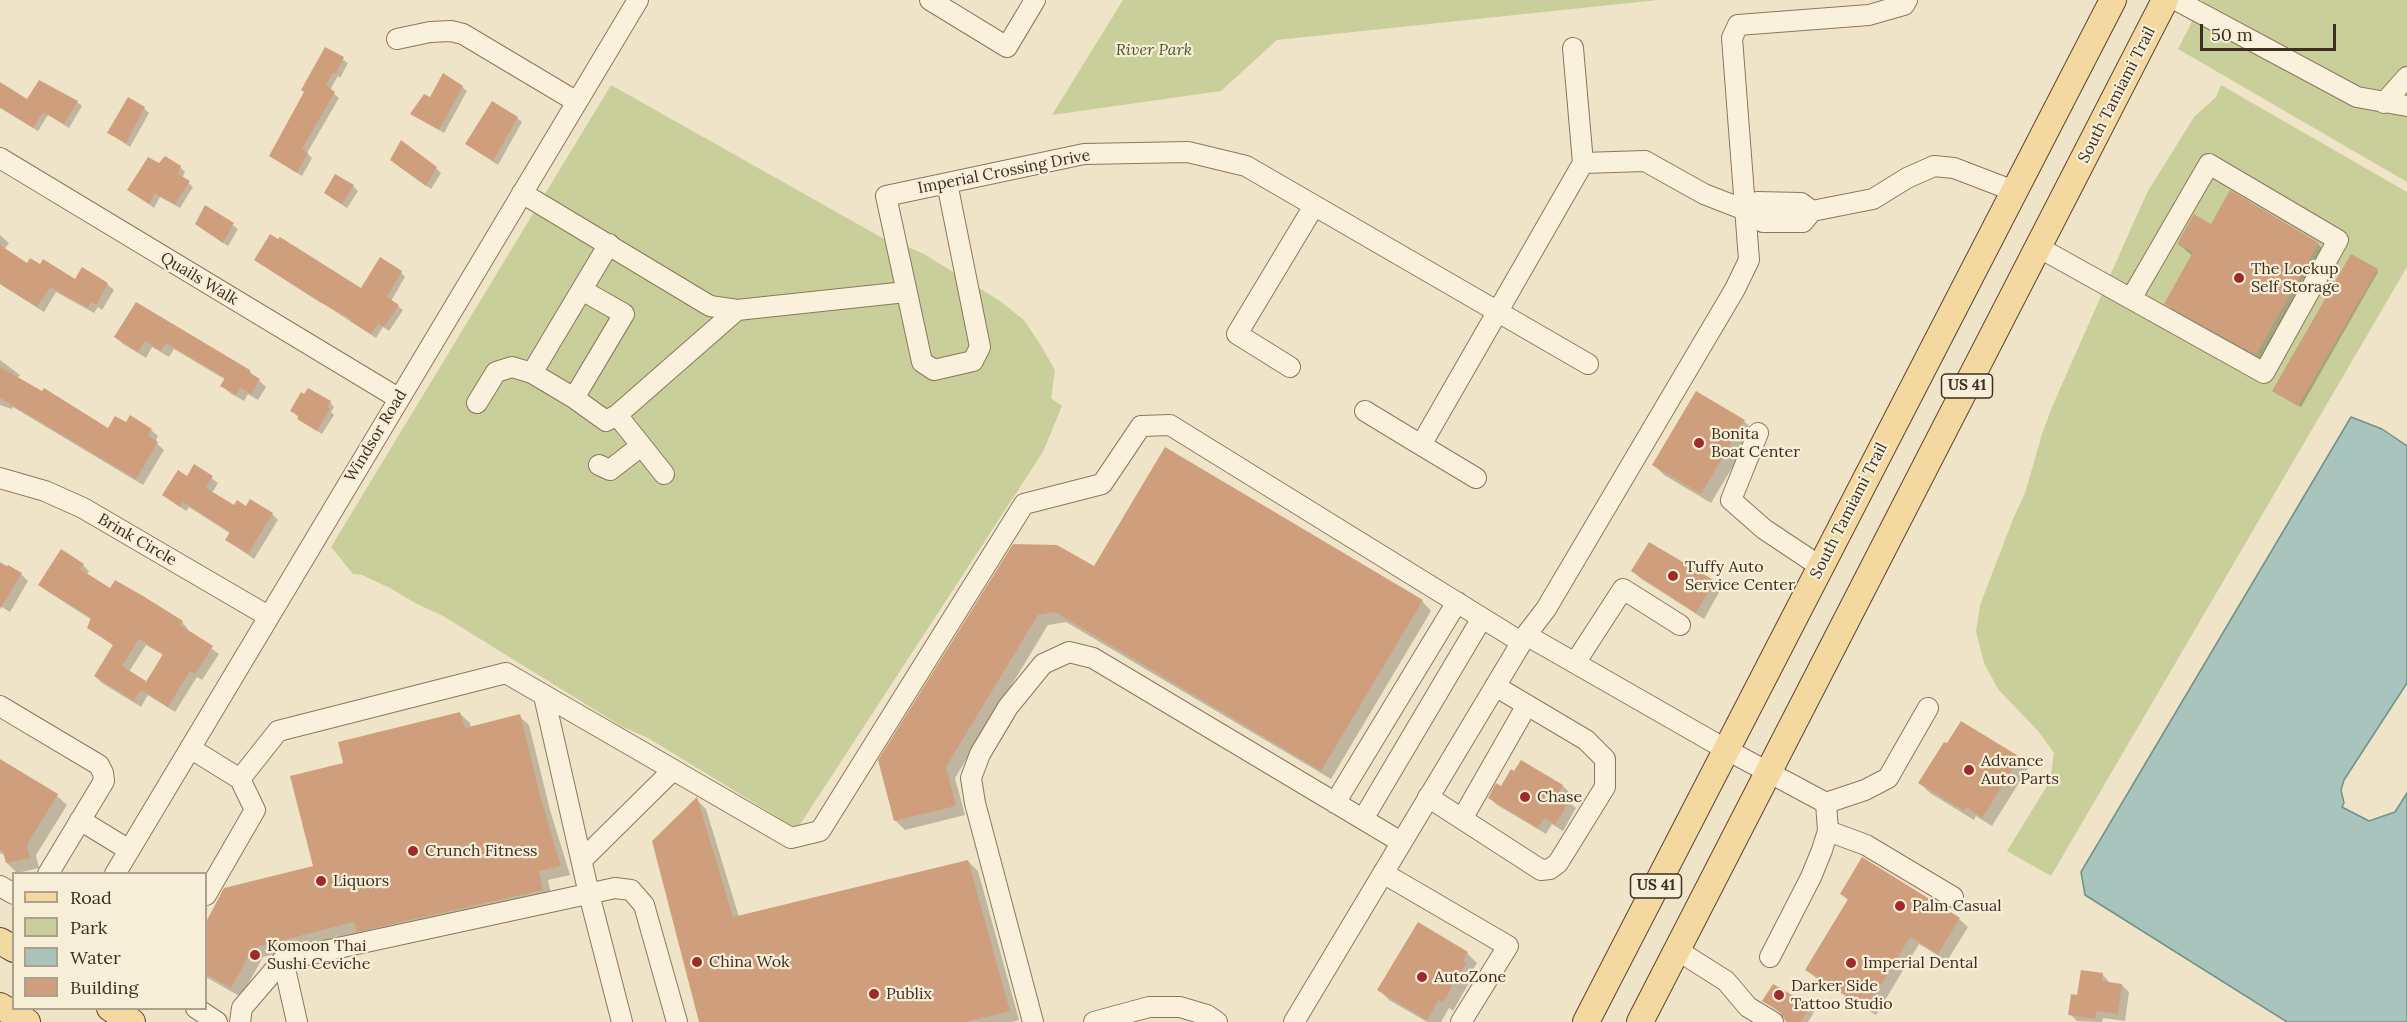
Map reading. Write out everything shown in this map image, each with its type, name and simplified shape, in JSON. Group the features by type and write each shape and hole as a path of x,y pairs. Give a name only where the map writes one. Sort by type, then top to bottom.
{"main road":[{"name":"South Tamiami Trail","path":"1586,1022 2113,0"},
{"name":"South Tamiami Trail","path":"1640,1022 2165,0"},
{"path":"0,1006 27,1018"},
{"path":"113,1010 132,1022"}],"street":[{"name":"Windsor Road","path":"116,872 638,0"},
{"path":"930,0 1007,47 1035,0"},
{"path":"1294,1022 1523,638 1546,609 1735,289 1749,261 1732,38 1738,25 1869,15 1905,5 1907,0"},
{"path":"2176,0 2357,97 2407,106"},
{"path":"397,39 430,32 463,34 577,102"},
{"path":"1421,445 1583,163 1573,48"},
{"path":"2384,103 2407,77"},
{"name":"Imperial Crossing Drive","path":"906,292 886,196 1084,154 1188,152 1246,166 1588,364"},
{"name":"Quails Walk","path":"0,158 398,398"},
{"path":"1583,163 1645,161 1704,194 1745,210 1763,222 1803,222 1812,211 1873,199 1907,178 1934,166 1954,168 2014,191"},
{"path":"2038,247 2132,297 2264,373 2338,240 2209,164 2132,297"},
{"path":"522,193 710,306 737,310 906,292 922,362 934,370 973,362 980,347 947,183"},
{"path":"1290,367 1237,334 1314,206"},
{"path":"532,374 609,244"},
{"path":"574,398 624,314 582,290"},
{"path":"477,403 496,372 512,367 532,374 574,398 606,421 737,310"},
{"path":"1365,411 1476,478"},
{"path":"617,414 664,474"},
{"path":"240,779 278,731 506,673 791,838 820,831 1024,504 1102,484 1141,426 1170,424 1482,618 1575,663 1727,750 1826,803 1865,790 1888,777 1928,708"},
{"path":"1758,433 1731,500 1764,529 1821,567"},
{"path":"599,465 610,470 641,446"},
{"name":"Brink Circle","path":"0,478 45,491 83,508 268,616"},
{"path":"1575,663 1623,589 1680,625"},
{"path":"1335,803 1457,602"},
{"path":"1363,819 1482,618"},
{"path":"1033,1022 975,803 971,778 980,754 1008,707 1043,664 1069,652 1093,658 1401,842"},
{"path":"1428,797 1541,870 1558,863 1605,787 1605,759 1586,740 1495,686"},
{"path":"544,696 589,894 622,1022"},
{"path":"1462,819 1527,705"},
{"path":"0,706 99,765 103,773 104,781 49,872"},
{"path":"190,748 240,779 255,810 207,893"},
{"path":"582,860 673,770"},
{"path":"1770,957 1811,877 1828,831 1829,814 1826,803"},
{"path":"80,820 129,850"},
{"path":"1828,831 1866,845 1953,897"},
{"path":"1383,873 1508,946 1461,1022"},
{"path":"240,1022 242,1008 283,960 615,888 632,890 644,905 677,1022"},
{"path":"1677,950 1726,981 1748,1007 1773,1022"},
{"path":"283,960 297,1022"},
{"path":"1095,1022 1149,1007 1180,1007 1207,1015 1217,1022"},
{"path":"199,1010 217,1022"}],"green space":[{"name":"River Park","path":"1123,0 1658,0 1277,40 1221,91 1052,115"},
{"path":"2203,0 2407,0 2407,182 2178,49"},
{"path":"611,85 886,240 897,242 924,254 1000,301 1024,320 1055,370 1051,398 1062,406 1043,452 797,829 648,738 621,726 443,616 390,588 362,575 353,574 331,547"},
{"path":"2221,85 2407,192 2407,267 2051,876 2007,851 2050,781 2054,753 2038,731 1998,689 1984,663 1976,632 1980,605 2025,493 2052,407 2148,191 2194,117 2216,97"}],"water":[{"path":"2351,417 2382,429 2407,446 2407,683 2344,780 2341,790 2344,803 2342,807 2369,821 2395,812 2407,793 2407,1022 2287,1022 2085,895 2081,872"}],"building":[{"path":"325,47 344,57 336,74 333,73 326,85 335,92 302,149 308,153 297,173 269,156 304,92 301,90"},
{"path":"443,73 463,86 439,130 410,114 424,94 430,97"},
{"path":"39,80 78,101 64,124 43,112 33,128 0,107 0,82 27,99"},
{"path":"128,97 145,107 126,143 107,133"},
{"path":"492,101 518,117 493,161 465,144"},
{"path":"401,140 437,167 426,186 390,160"},
{"path":"165,156 181,166 178,174 190,181 175,204 155,194 149,204 127,190 148,157 159,163"},
{"path":"335,174 354,185 342,204 324,193"},
{"name":"The Lockup Self Storage","path":"2230,190 2319,243 2256,355 2164,304 2193,252 2177,244 2194,214 2211,224"},
{"path":"205,205 234,223 223,243 195,224"},
{"path":"270,234 278,239 280,237 361,288 380,257 402,271 387,297 399,305 384,327 378,324 371,334 350,321 351,319 254,260"},
{"path":"0,245 27,263 30,258 40,264 43,259 75,279 82,267 108,283 96,305 91,302 88,308 50,287 37,307 0,284"},
{"path":"2351,254 2378,269 2298,406 2272,391"},
{"path":"136,302 250,370 250,373 260,379 251,394 240,388 236,395 220,386 225,378 166,343 161,351 145,341 138,352 114,337"},
{"path":"0,367 42,391 44,388 108,428 115,416 126,422 130,415 152,429 148,435 158,442 136,479 0,398"},
{"path":"308,388 331,401 327,407 330,409 317,431 297,419 299,416 290,411 301,392 304,394"},
{"name":"Bonita Boat Center","path":"1696,391 1745,420 1701,494 1652,465"},
{"path":"1165,447 1423,600 1321,771 1055,612 1038,615 946,767 956,806 894,821 878,760 1013,544 1057,545 1094,566"},
{"path":"194,464 213,476 206,488 234,505 237,500 246,506 250,499 273,513 248,554 225,540 230,532 183,502 180,507 162,495 178,470 187,476"},
{"name":"Tuffy Auto Service Center","path":"1649,542 1715,581 1696,613 1631,571"},
{"path":"61,549 84,564 80,569 110,588 115,580 143,596 183,621 180,625 213,646 195,674 190,671 168,707 141,690 134,701 94,676 113,645 87,628 91,618 38,585","holes":["139,639 163,654 141,690 146,681 122,666"]},
{"path":"0,563 22,573 0,609"},
{"path":"460,712 465,728 520,714 541,799 561,866 539,871 543,890 357,932 354,922 253,948 231,988 207,975 207,920 224,888 313,866 290,776 343,763 338,742"},
{"name":"Advance Auto Parts","path":"1961,721 2020,757 1982,818 1966,807 1964,811 1918,783 1944,742 1947,743"},
{"path":"0,759 58,794 27,845 30,858 6,863 3,852 0,850"},
{"name":"Chase","path":"1521,760 1563,785 1559,793 1570,800 1555,825 1544,818 1538,828 1488,798 1496,783 1501,786 1511,769 1514,771"},
{"path":"697,797 733,917 968,860 1010,1011 966,1022 699,1022 652,841"},
{"path":"1862,857 1960,918 1938,954 1910,937 1867,1008 1805,970 1848,899 1840,894"},
{"name":"AutoZone","path":"1418,922 1468,952 1463,962 1466,963 1443,1002 1439,1000 1427,1020 1377,990"},
{"path":"2081,970 2103,973 2102,981 2122,984 2118,1014 2096,1011 2095,1019 2068,1015 2071,994 2077,995"},
{"name":"Darker Side Tattoo Studio","path":"1773,984 1811,1006 1801,1022 1786,1022 1780,1012 1762,1001"}],"place":[{"name":"The Lockup Self Storage","path":"2239,278"},
{"name":"Bonita Boat Center","path":"1699,443"},
{"name":"Tuffy Auto Service Center","path":"1673,576"},
{"name":"Advance Auto Parts","path":"1969,770"},
{"name":"Chase","path":"1525,797"},
{"name":"Crunch Fitness","path":"413,851"},
{"name":"Liquors","path":"321,881"},
{"name":"Palm Casual","path":"1900,906"},
{"name":"Komoon Thai Sushi Ceviche","path":"255,955"},
{"name":"China Wok","path":"697,962"},
{"name":"Imperial Dental","path":"1851,963"},
{"name":"AutoZone","path":"1422,977"},
{"name":"Publix","path":"874,994"},
{"name":"Darker Side Tattoo Studio","path":"1779,995"}]}
